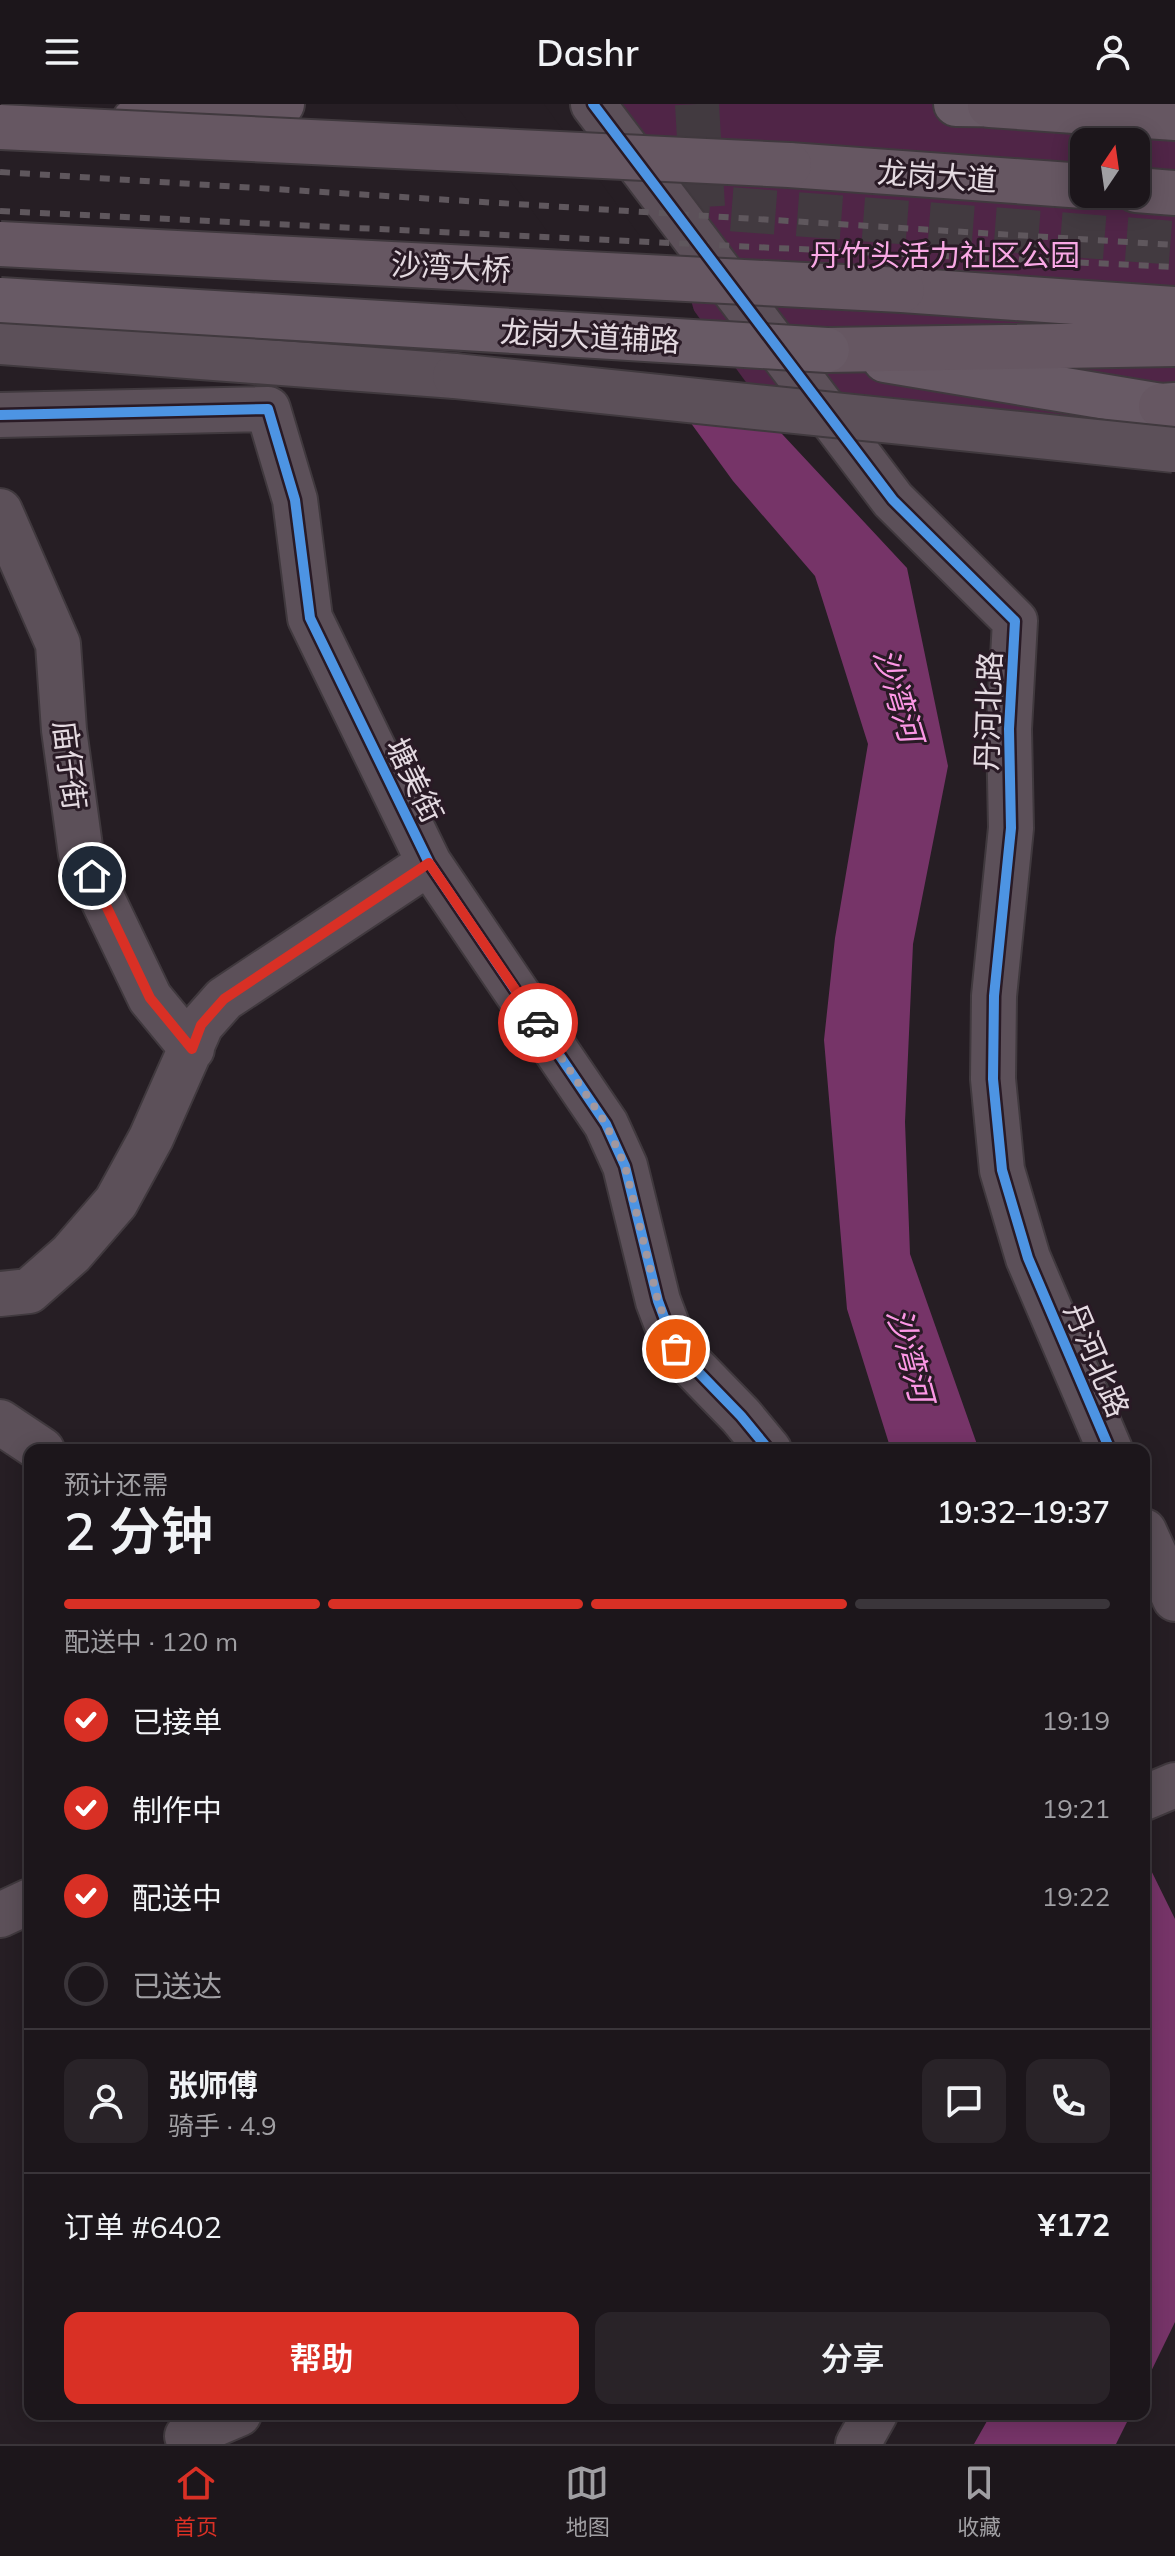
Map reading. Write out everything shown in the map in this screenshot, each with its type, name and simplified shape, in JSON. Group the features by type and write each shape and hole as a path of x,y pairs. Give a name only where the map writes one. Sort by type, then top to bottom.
{"highway":[{"path":"0,127 61,130 282,104"},
{"path":"990,104 1002,104"},
{"path":"990,104 1175,118"},
{"name":"龙岗大道","path":"61,130 789,165 1070,185"},
{"path":"1150,191 1175,193"},
{"name":"沙湾大桥","path":"0,244 902,290 1175,309"},
{"path":"827,350 1175,344"}],"main road":[{"path":"956,104 1175,109"},
{"name":"龙岗大道辅路","path":"0,300 827,350 1170,407"}],"street":[{"name":"丹河北路","path":"593,104 893,500 1015,621 1009,729 1011,828 994,996 993,1079 1002,1170 1028,1258 1107,1444"},
{"path":"0,342 455,376 1175,450"},
{"name":"塘美街","path":"262,360 268,409 295,500 310,618 429,863 606,1124 625,1166 658,1301 676,1349 764,1444"},
{"path":"0,415 268,409"},
{"name":"庙仔街","path":"0,511 58,644 64,730 81,854 150,998 192,1049"},
{"path":"0,1294 29,1291 71,1254 116,1202 151,1138 201,1025 224,999 429,863"},
{"path":"0,1422 33,1444"},
{"path":"1150,1544 1175,1599"},
{"path":"0,1915 24,1904"},
{"path":"187,2431 221,2420"},
{"path":"858,2444 872,2420"}],"green space":[{"name":"丹竹头活力社区公园","path":"596,104 1175,104 1175,426 715,385 668,219"}],"water":[{"name":"沙湾河","path":"459,104 769,420 907,568 948,766 913,944 905,1122 910,1254 977,1444 889,1444 847,1309 824,1040 835,938 868,744 815,576 733,481"},
{"path":"1150,1868 1175,1919 1175,2322 1150,2374 1150,2036"},
{"path":"988,2420 1128,2420 1116,2444 974,2444"}],"pier":[{"path":"455,104 544,104 772,418 675,408"}],"tunnel":[{"path":"697,104 703,207 1175,243"}],"railway":[{"path":"0,172 1175,245"},
{"path":"0,211 1175,267"}],"cycle path":[{"path":"593,104 893,500 1015,621 1009,729 1011,828 994,996 993,1079 1002,1170 1028,1258 1107,1444"},
{"path":"0,415 268,409 295,500 310,618 429,863 606,1124 625,1166 658,1301 676,1349 764,1444"}],"way so far":[{"path":"538,1023 606,1124 625,1166 658,1301 676,1349"}],"route":[{"path":"92,876 150,998 192,1049 201,1025 224,999 324,929 429,863 538,1023"}]}
